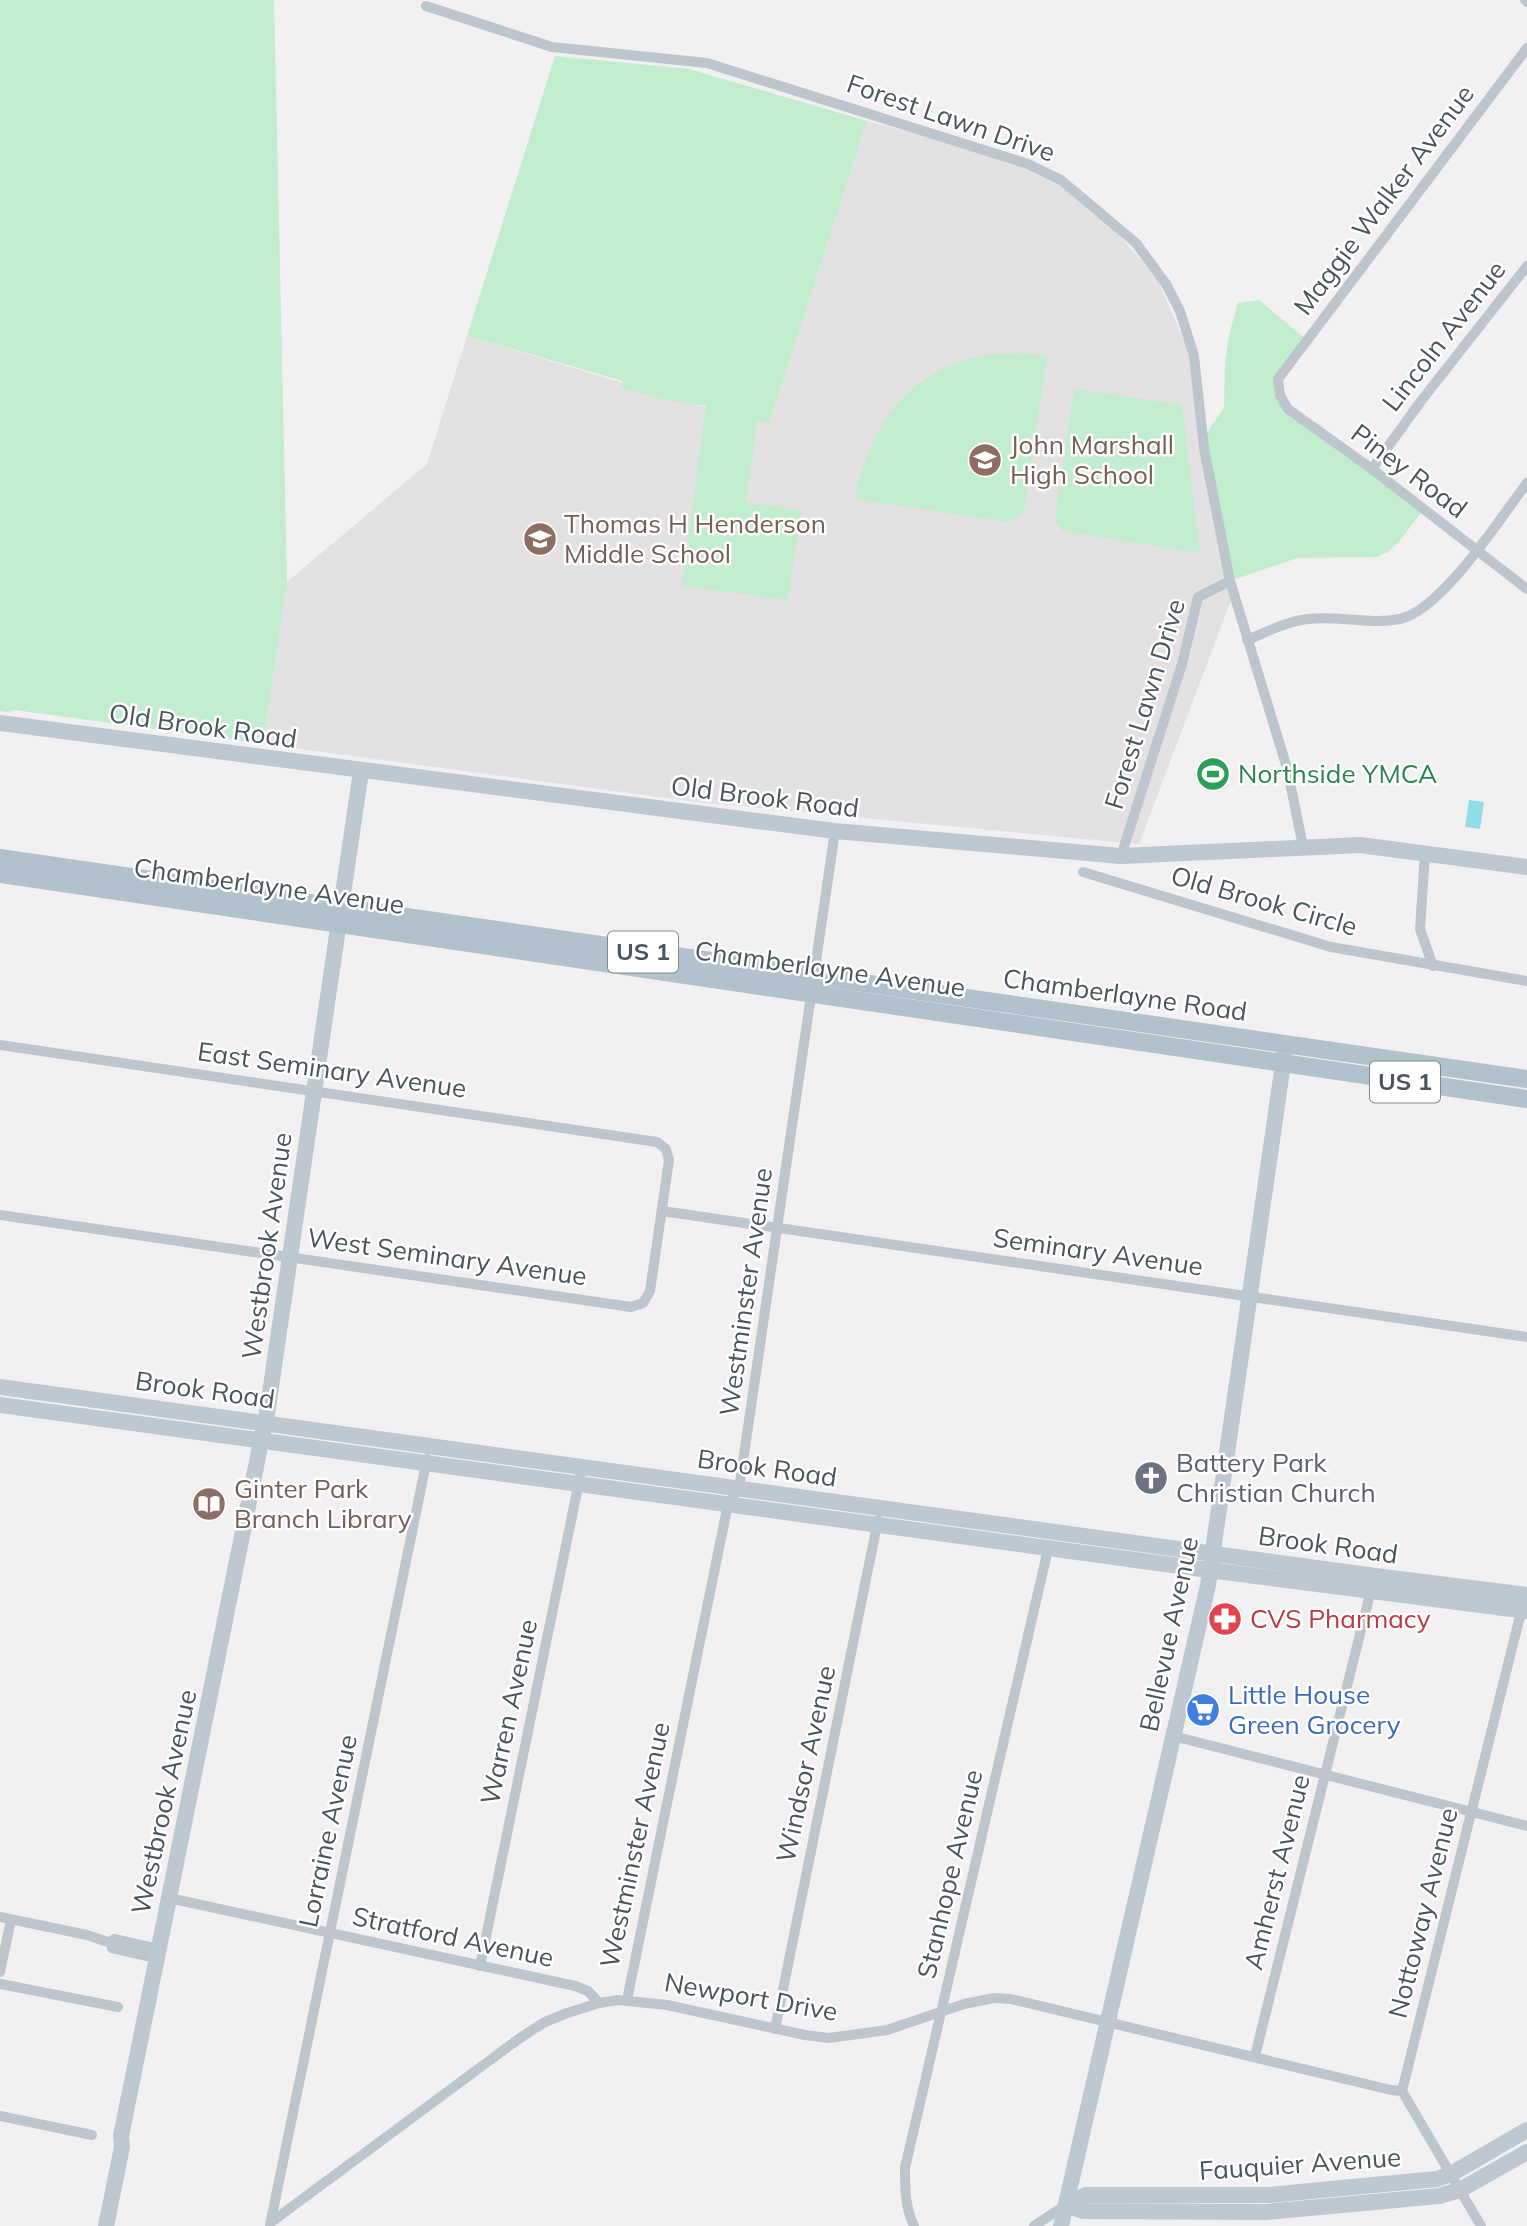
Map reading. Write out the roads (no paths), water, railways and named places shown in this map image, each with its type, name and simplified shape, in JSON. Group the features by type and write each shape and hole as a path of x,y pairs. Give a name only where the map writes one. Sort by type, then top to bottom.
{"main road":[{"name":"Chamberlayne Road","path":"0,858 339,915 814,985 1286,1044"},
{"name":"Chamberlayne Avenue","path":"0,874 339,915"},
{"name":"Chamberlayne Avenue","path":"814,985 1283,1064 1527,1099"},
{"name":"US 1","path":"1286,1044 1527,1079"}],"street":[{"name":"Forest Lawn Drive","path":"426,6 552,47 707,63 1028,164 1061,180 1136,243 1166,284 1180,311 1194,356 1204,448 1230,581 1287,768 1303,846"},
{"name":"Maggie Walker Avenue","path":"1278,379 1527,48"},
{"name":"Lincoln Avenue","path":"1371,469 1527,266"},
{"name":"Piney Road","path":"1278,379 1280,396 1288,409 1527,589"},
{"path":"1247,640 1310,618 1371,621 1402,618 1427,605 1447,586 1527,483"},
{"name":"Forest Lawn Drive","path":"1121,856 1182,664 1198,597 1230,581"},
{"name":"Old Brook Road","path":"0,723 835,831 1121,856 1360,845 1527,867"},
{"name":"Westbrook Avenue","path":"99,2226 106,2180 121,2136 262,1441 361,771"},
{"name":"Westminster Avenue","path":"627,2000 728,1504 739,1489 835,831"},
{"path":"1425,853 1420,929 1433,966"},
{"name":"Old Brook Circle","path":"1083,872 1331,947 1527,981"},
{"name":"Bellevue Avenue","path":"1061,2226 1211,1570 1286,1044"},
{"name":"East Seminary Avenue","path":"0,1045 657,1142 666,1149 669,1160 662,1211"},
{"name":"Seminary Avenue","path":"662,1211 1527,1337"},
{"name":"West Seminary Avenue","path":"0,1215 637,1305 647,1299 650,1291 662,1211"},
{"name":"Brook Road","path":"0,1387 880,1508 1211,1570 1373,1584 1526,1603"},
{"name":"Brook Road","path":"0,1405 877,1525 1213,1554 1373,1584"},
{"name":"Lorraine Avenue","path":"270,2224 430,1446"},
{"name":"Warren Avenue","path":"480,1966 582,1467"},
{"name":"Windsor Avenue","path":"775,2029 880,1508"},
{"name":"Stanhope Avenue","path":"914,2226 908,2212 904,2188 905,2168 1050,1540"},
{"name":"Amherst Avenue","path":"1255,2056 1373,1584"},
{"name":"Nottoway Avenue","path":"1402,2091 1526,1603"},
{"path":"1173,1737 1527,1826"},
{"name":"Stratford Avenue","path":"169,1898 581,1988 599,2003"},
{"path":"0,1972 5,1919 87,1935 111,1943 112,1948 157,1954"},
{"path":"0,1984 118,2007"},
{"name":"Newport Drive","path":"270,2224 520,2038 556,2017 599,2003 627,2000 667,2005 775,2029 836,2038 887,2030 942,2009 1003,1998 1402,2091"},
{"path":"1402,2091 1481,2226"},
{"path":"0,2116 92,2135"},
{"name":"Fauquier Avenue","path":"1034,2226 1085,2195 1269,2196 1428,2180 1451,2174 1527,2130"},
{"name":"Westbrook Avenue","path":"106,2226 122,2147 121,2136"},
{"name":"Fauquier Avenue","path":"1066,2205 1083,2211 1266,2212 1439,2196 1460,2190 1527,2152"}],"water":[{"path":"1469,800 1484,802 1480,829 1465,827"}],"place":[{"name":"John Marshall High School","path":"985,460"},
{"name":"Thomas H Henderson Middle School","path":"540,539"},
{"name":"Northside YMCA","path":"1213,774"},
{"name":"Battery Park Christian Church","path":"1151,1478"},
{"name":"Ginter Park Branch Library","path":"209,1504"},
{"name":"CVS Pharmacy","path":"1225,1619"},
{"name":"Little House Green Grocery","path":"1203,1710"}]}
